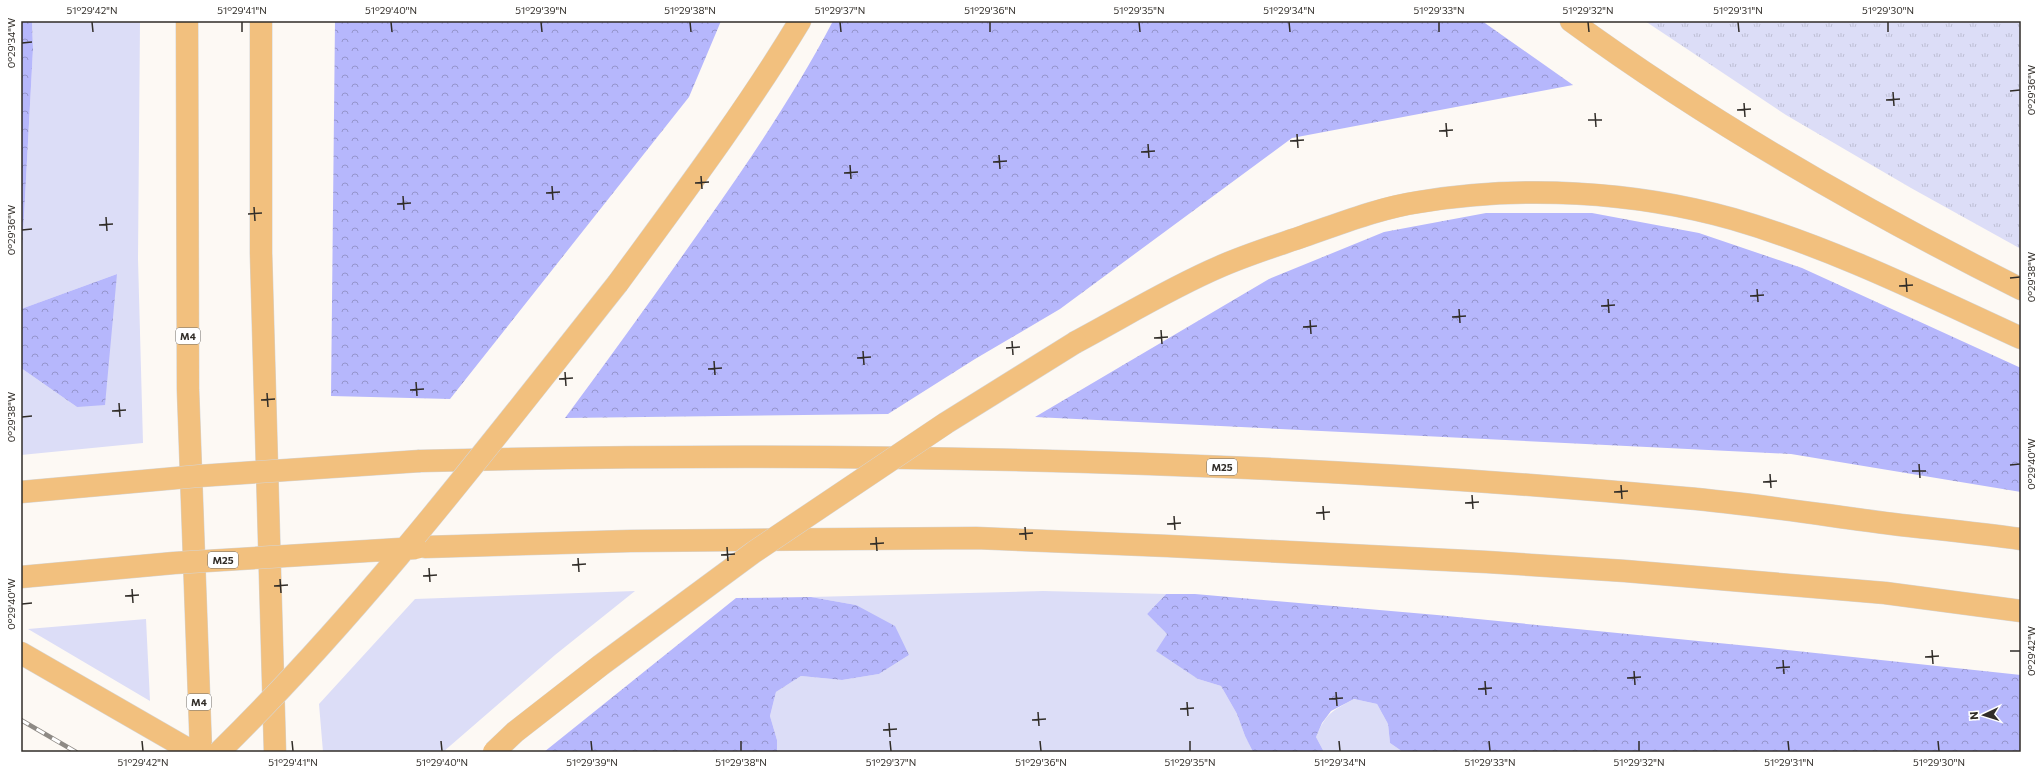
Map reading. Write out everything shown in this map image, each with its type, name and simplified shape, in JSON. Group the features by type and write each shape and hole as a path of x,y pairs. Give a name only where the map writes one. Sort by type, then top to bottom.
{"highway":[{"name":"M4","path":"187,21 188,390 196,651 201,752"},
{"path":"261,21 261,261 275,752"},
{"path":"219,752 301,668 417,537 618,283 728,131 780,56 800,21"},
{"path":"1571,21 1611,50 1697,107 1785,161 1861,206 2021,289"},
{"path":"494,752 516,732 601,665 754,552 946,423 1076,342 1218,267 1368,214 1417,202 1454,197 1537,193 1626,199 1694,210 1732,219 1831,253 2021,338"},
{"name":"M25","path":"21,492 191,477 420,461 719,456 1041,460 1228,467 1424,477 1686,498 1808,511 2021,539"},
{"name":"M25","path":"21,577 174,563 425,547 622,542 960,538 1168,546 1487,562 1885,593 2021,611"},
{"path":"21,653 193,752"}],"green space":[{"path":"21,21 32,21 33,49 21,272"},
{"path":"32,21 140,21 138,259 143,443 21,455 21,368 77,407 117,274 21,309 21,272 33,49"},
{"path":"335,21 721,21 689,97 450,399 331,396"},
{"path":"833,21 1482,21 1573,85 1292,138 1060,309 975,359 888,414 565,418 656,293 742,170 790,97"},
{"path":"1645,21 2021,21 2021,249 1911,188 1786,115"},
{"path":"1486,213 1592,213 1699,233 1802,268 2021,368 2021,492 1791,454 1035,417 1269,279 1384,232"},
{"path":"117,274 105,405 77,407 21,368 21,309"},
{"path":"635,591 555,655 443,752 323,752 319,704 415,599"},
{"path":"1043,591 1166,594 1147,614 1167,634 1198,679 1221,686 1237,714 1253,752 777,752 777,740 770,716 776,692 801,676 842,680 879,674 909,655 856,605 811,597"},
{"path":"1166,594 1195,594 1437,615 2021,675 2021,752 1403,752 1390,743 1388,724 1377,704 1354,699 1331,711 1322,723 1316,737 1324,752 1253,752 1237,714 1221,686 1198,679 1156,651 1167,634 1147,614"},
{"path":"811,597 856,605 895,626 909,655 879,674 842,680 801,676 776,692 770,716 777,740 777,752 544,752 736,598"},
{"path":"146,619 150,701 28,629"},
{"path":"1354,699 1377,704 1388,724 1390,743 1403,752 1324,752 1316,737 1323,723 1335,710"}],"railway":[{"path":"21,720 76,752"}]}
